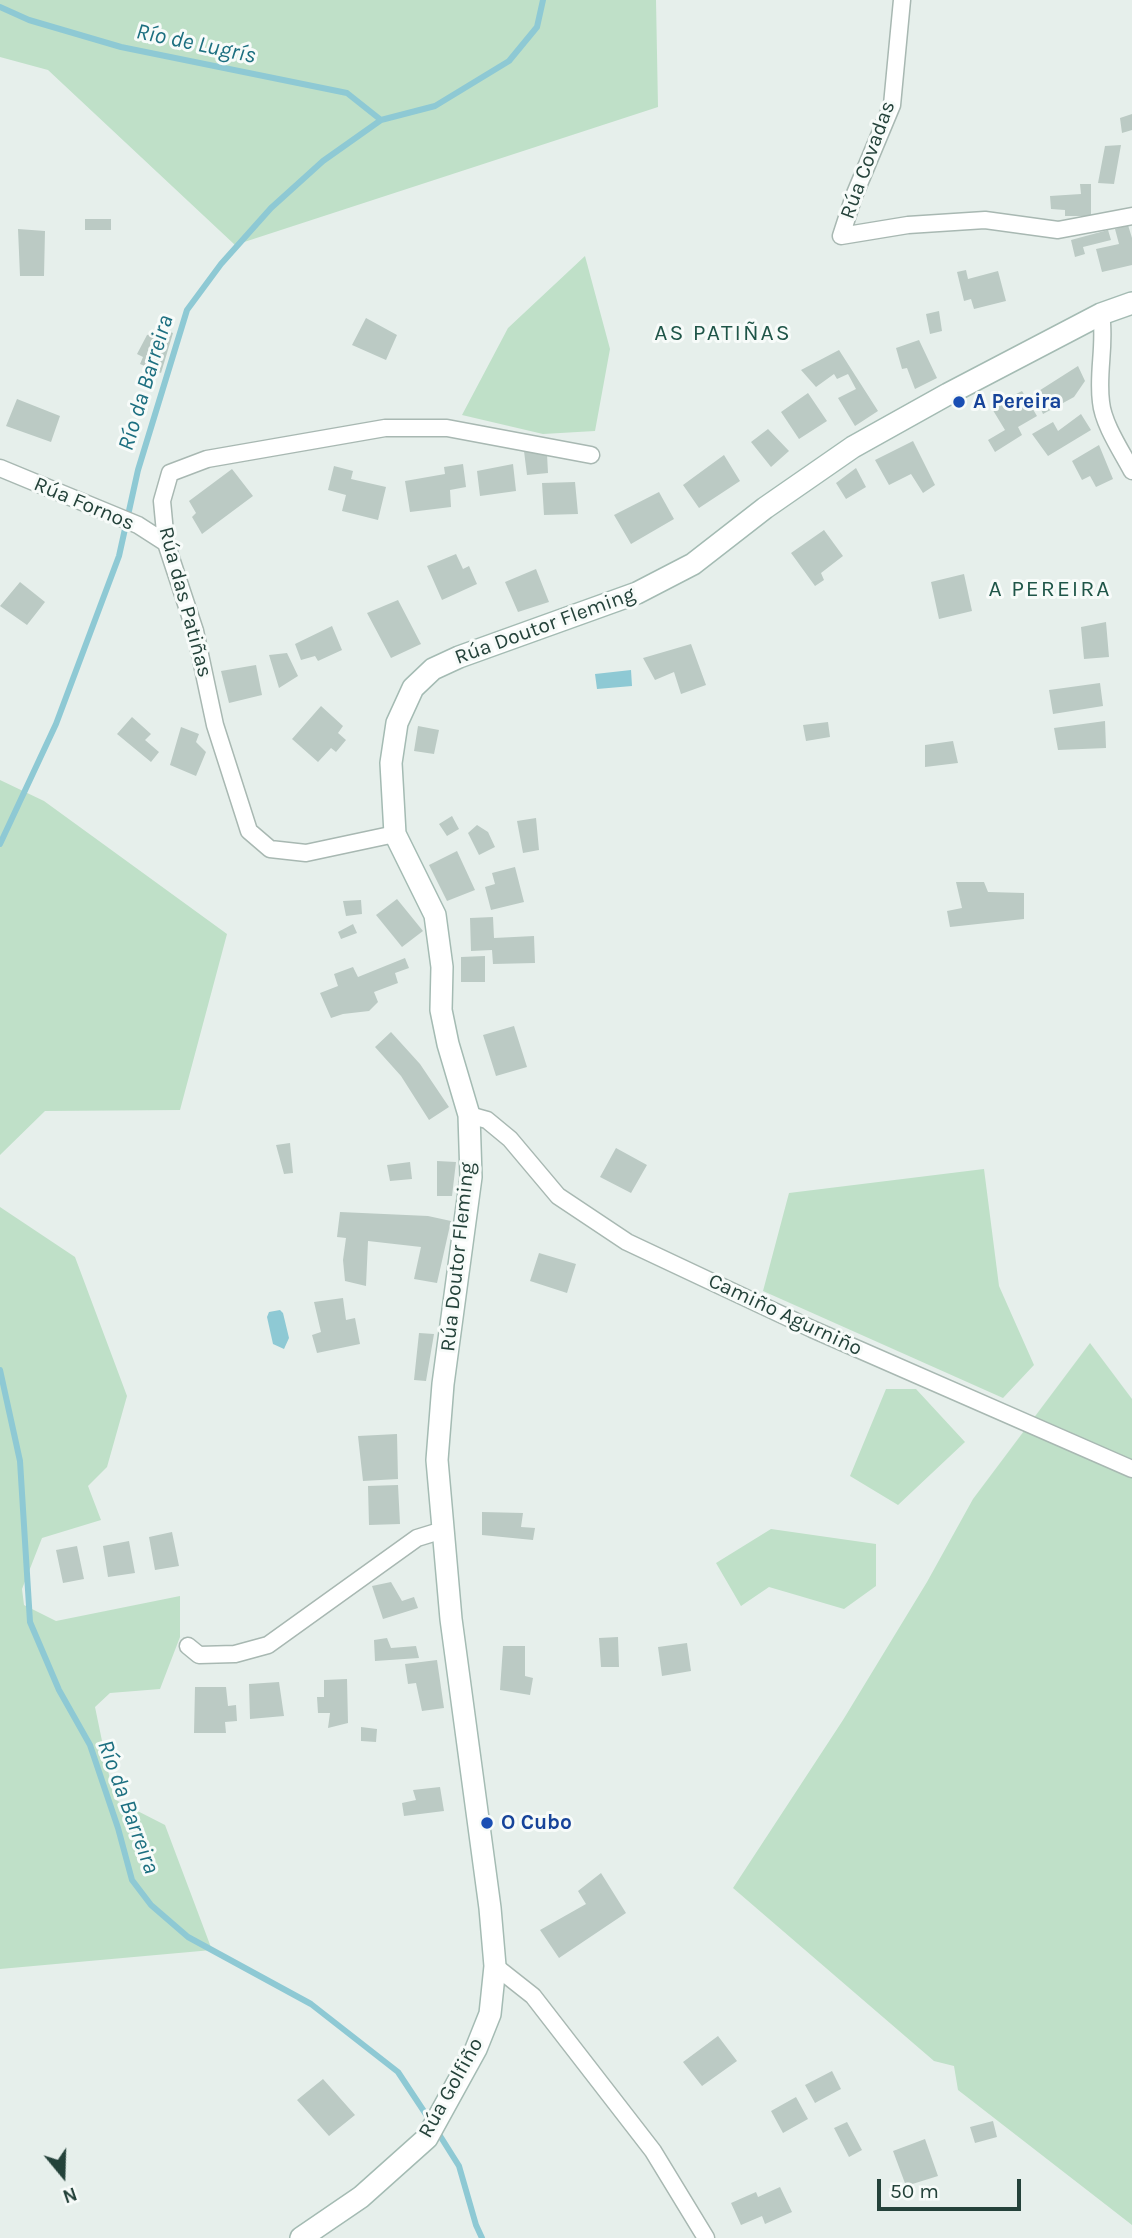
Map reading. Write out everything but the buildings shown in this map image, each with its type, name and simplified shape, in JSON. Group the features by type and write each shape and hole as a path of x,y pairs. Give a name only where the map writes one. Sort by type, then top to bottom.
{"main road":[{"name":"Rúa Doutor Fleming","path":"495,1966 490,1908 451,1619 438,1460 443,1384 471,1177 469,1115 441,1010 442,967 435,915 395,834 391,763 397,723 413,688 433,670 459,656 637,593 693,564 765,508 853,447 1101,314 1132,303"},
{"name":"Rúa Golfiño","path":"301,2238 361,2197 427,2138 476,2049 490,2014 495,1966"}],"street":[{"name":"Rúa Covadas","path":"902,0 892,106 854,196 841,236 908,225 985,220 1058,230 1132,216"},
{"path":"1101,314 1104,334 1101,403 1113,435 1132,471"},
{"name":"Rúa das Patiñas","path":"395,834 306,853 270,849 249,831 215,725 195,631 166,543 162,502 170,473 207,459 385,428 447,428 591,455"},
{"name":"Rúa Fornos","path":"0,468 138,525 166,543"},
{"name":"Camiño Agurniño","path":"469,1115 487,1120 495,1126 510,1139 558,1196 626,1242 812,1329 1132,1469"},
{"path":"188,1646 199,1655 211,1655 235,1654 268,1645 417,1538 443,1530"},
{"path":"495,1966 533,1996 653,2151 706,2238"}],"green space":[{"path":"0,0 656,0 658,107 235,245 48,70 0,57"},
{"path":"585,256 610,349 595,431 543,434 462,415 508,328"},
{"path":"0,780 44,801 227,934 180,1110 45,1111 0,1155"},
{"path":"984,1169 999,1286 1034,1365 1003,1398 763,1291 789,1193"},
{"path":"0,1207 75,1257 127,1396 107,1467 88,1486 101,1520 42,1538 22,1589 24,1605 56,1621 180,1596 180,1637 160,1689 110,1693 95,1707 114,1799 165,1825 212,1950 0,1969"},
{"path":"1090,1343 1132,1399 1132,2225 958,2090 954,2066 934,2061 733,1888 843,1720 927,1582 973,1499"},
{"path":"886,1389 916,1389 965,1442 898,1505 850,1476"},
{"path":"771,1529 876,1544 876,1586 844,1609 769,1587 741,1606 716,1563"}],"water":[{"path":"631,670 632,686 597,689 595,674"},
{"path":"280,1310 289,1338 284,1349 273,1344 267,1317 269,1312"}],"waterway":[{"name":"Río da Barreira","path":"0,844 56,724 119,556 138,470 187,310 221,264 271,208 323,161 381,120 435,106 509,61 537,27 543,0"},
{"name":"Río de Lugrís","path":"0,7 29,20 121,47 347,93 381,120"},
{"name":"Río da Barreira","path":"0,1370 20,1461 30,1622 59,1690 90,1745 132,1880 151,1905 188,1937 311,2004 398,2072 431,2122"},
{"name":"Río da Barreira","path":"437,2131 459,2166 482,2238"}],"place":[{"name":"A Pereira","path":"959,402"},
{"name":"O Cubo","path":"487,1823"}],"district":[{"name":"AS PATIÑAS","path":"723,333"},
{"name":"A PEREIRA","path":"1050,589"}]}
